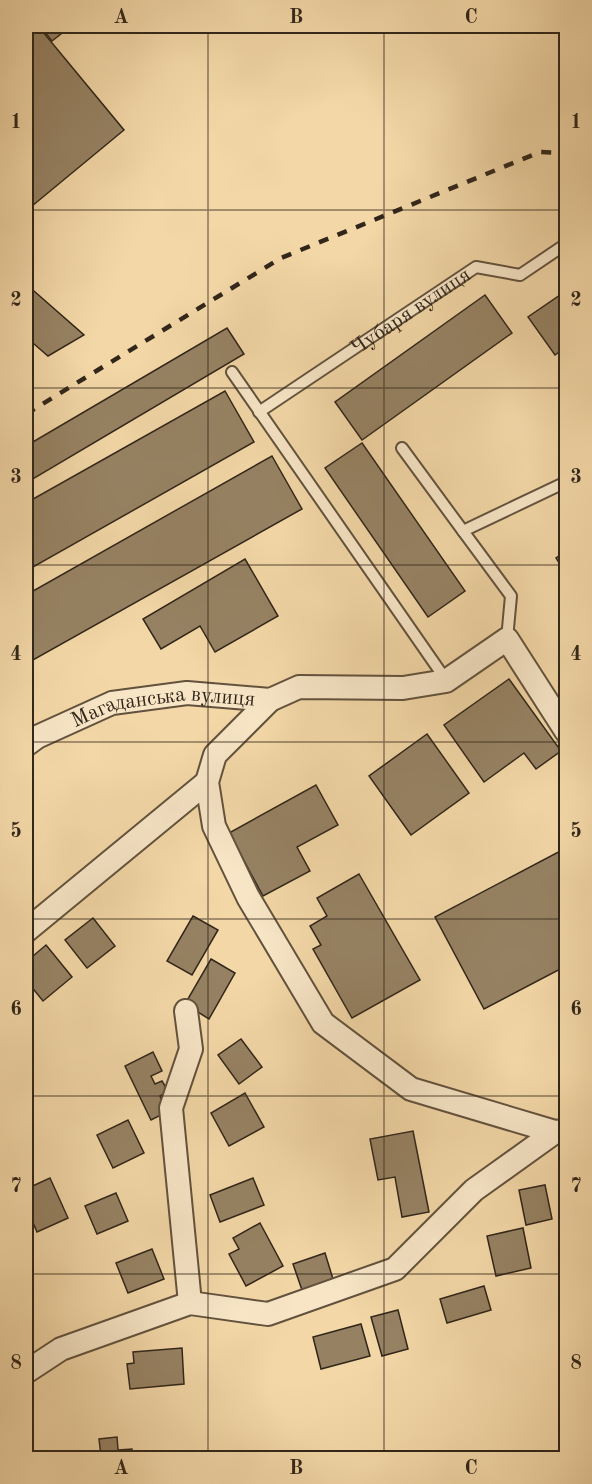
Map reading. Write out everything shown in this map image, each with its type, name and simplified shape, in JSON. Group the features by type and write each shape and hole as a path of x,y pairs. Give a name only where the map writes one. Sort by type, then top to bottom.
{"street":[{"path":"447,681 507,639 567,731"},
{"name":"Магаданська вулиця","path":"26,745 37,737 112,702 187,693 270,700 299,687 403,688 447,681"},
{"path":"270,700 215,755 207,782 214,826 248,897 323,1023 411,1089 561,1131"},
{"path":"26,931 207,782"},
{"path":"186,1011 191,1050 171,1108 190,1302"},
{"path":"26,1372 61,1349 190,1302 268,1314 395,1269 474,1190 561,1131"}],"lane":[{"name":"Чубаря вулиця","path":"260,412 476,267 520,275 567,244"},
{"path":"232,372 447,681"},
{"path":"402,448 511,596 507,639"},
{"path":"463,531 567,482"}],"building":[{"path":"26,26 38,26 124,130 26,211"},
{"path":"40,26 71,26 52,41"},
{"path":"26,284 84,335 48,356 26,337"},
{"path":"566,291 566,347 555,355 528,317"},
{"path":"485,295 512,333 362,440 335,402"},
{"path":"227,328 244,354 26,483 26,446"},
{"path":"225,391 254,442 26,571 26,503"},
{"path":"362,443 465,591 428,617 325,468"},
{"path":"272,456 302,509 33,660 26,646 26,595"},
{"path":"566,551 566,574 556,558"},
{"path":"245,559 278,616 215,652 200,626 161,649 143,619"},
{"path":"509,679 561,751 536,769 524,753 484,782 444,725"},
{"path":"427,734 469,793 411,835 369,776"},
{"path":"316,785 338,825 297,847 310,871 263,896 229,833"},
{"path":"566,848 566,966 484,1009 435,917"},
{"path":"359,874 420,980 352,1018 313,949 321,945 310,926 327,916 317,898"},
{"path":"193,916 218,930 192,975 167,961"},
{"path":"93,918 115,946 87,968 65,940"},
{"path":"46,945 72,977 43,1001 26,980 26,962"},
{"path":"211,959 235,973 209,1019 185,1004"},
{"path":"241,1039 262,1067 239,1084 218,1055"},
{"path":"153,1052 162,1071 151,1076 155,1084 162,1081 168,1091 160,1096 167,1112 151,1120 125,1066"},
{"path":"245,1093 264,1127 229,1146 211,1113"},
{"path":"128,1120 144,1153 113,1168 97,1135"},
{"path":"413,1131 429,1212 402,1217 395,1177 378,1180 370,1139"},
{"path":"50,1178 68,1218 37,1232 26,1206 26,1189"},
{"path":"253,1178 264,1205 220,1222 210,1195"},
{"path":"545,1185 552,1219 526,1225 519,1190"},
{"path":"116,1193 128,1221 97,1234 85,1206"},
{"path":"260,1223 283,1266 246,1286 229,1254 239,1249 233,1238"},
{"path":"523,1228 531,1268 496,1276 487,1236"},
{"path":"152,1249 164,1279 128,1293 116,1263"},
{"path":"325,1253 333,1279 302,1290 293,1264"},
{"path":"484,1286 491,1310 447,1323 440,1299"},
{"path":"398,1310 408,1349 382,1356 371,1317"},
{"path":"361,1324 370,1356 321,1369 313,1337"},
{"path":"182,1348 184,1384 130,1389 127,1364 134,1363 133,1352"},
{"path":"117,1437 118,1450 132,1449 133,1458 82,1458 101,1456 99,1439"}],"railway":[{"path":"26,414 281,258 540,152 566,153"}]}
